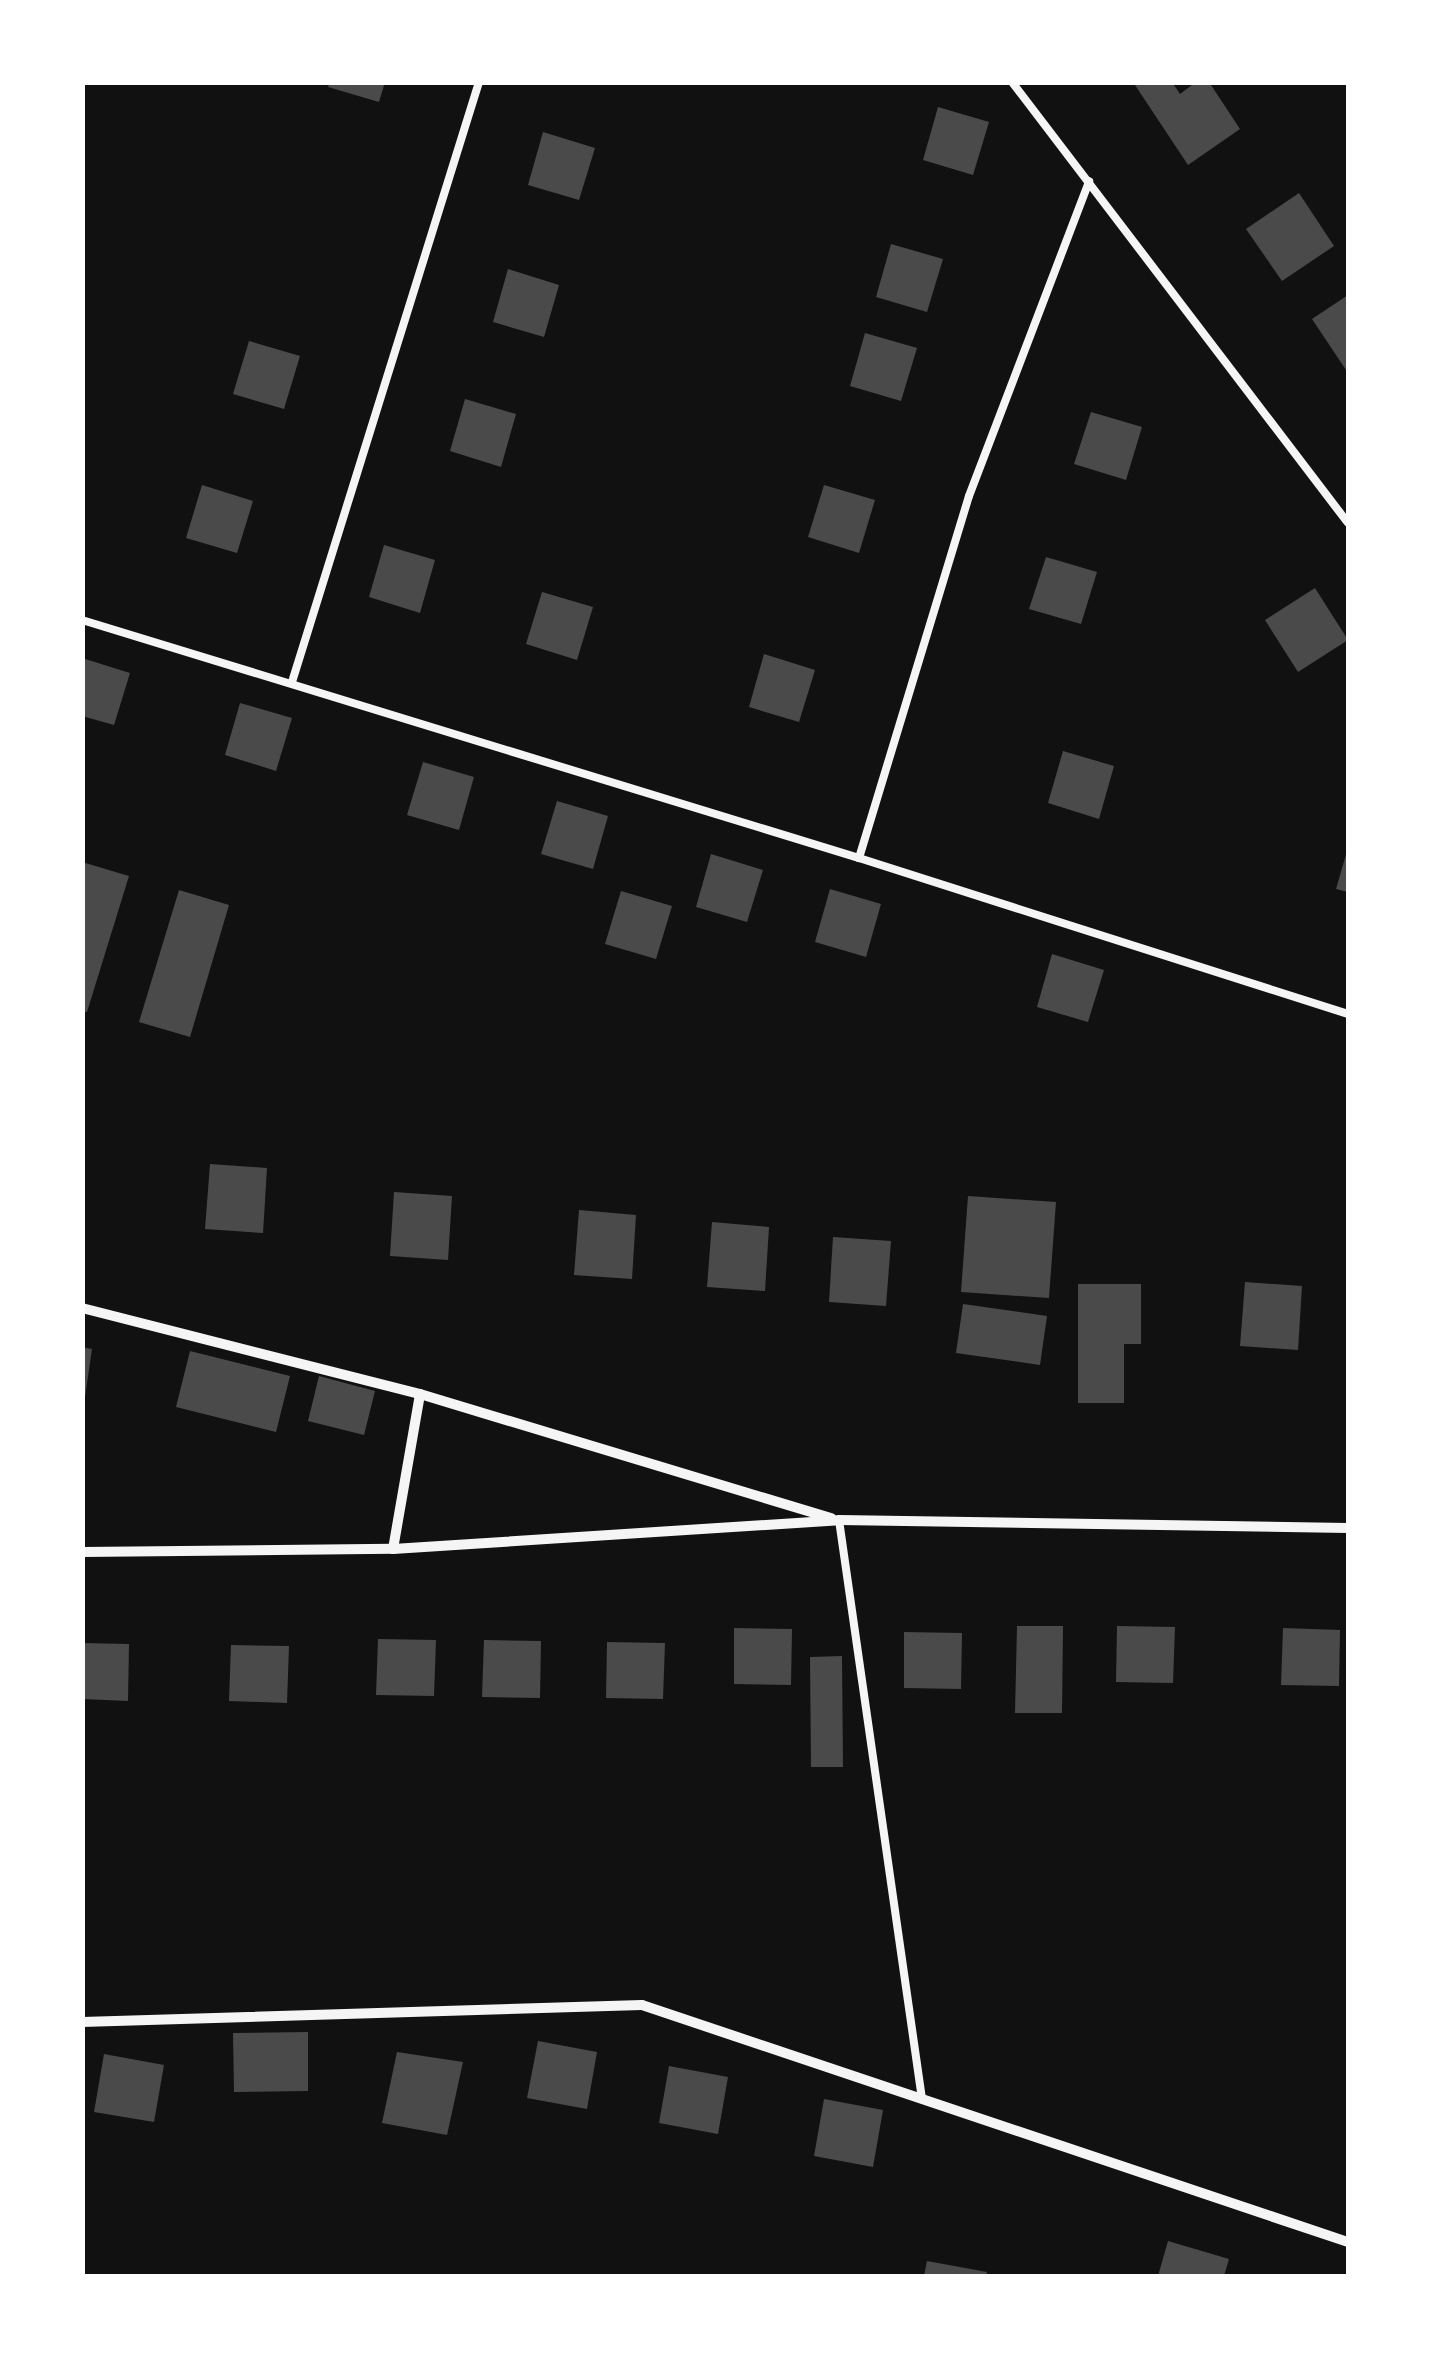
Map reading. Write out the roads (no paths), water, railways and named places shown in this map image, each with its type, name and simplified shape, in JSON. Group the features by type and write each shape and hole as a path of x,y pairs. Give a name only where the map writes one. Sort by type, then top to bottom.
{"street":[{"path":"82,1308 420,1394 839,1520"},
{"path":"393,1549 420,1394"},
{"path":"82,1552 393,1549 839,1520 1348,1528"},
{"path":"82,2022 642,2005 1348,2242"}],"lane":[{"path":"292,682 479,82"},
{"path":"1012,82 1348,523"},
{"path":"859,858 969,496 1089,181"},
{"path":"82,620 859,858 1348,1014"},
{"path":"839,1520 922,2099"}]}
